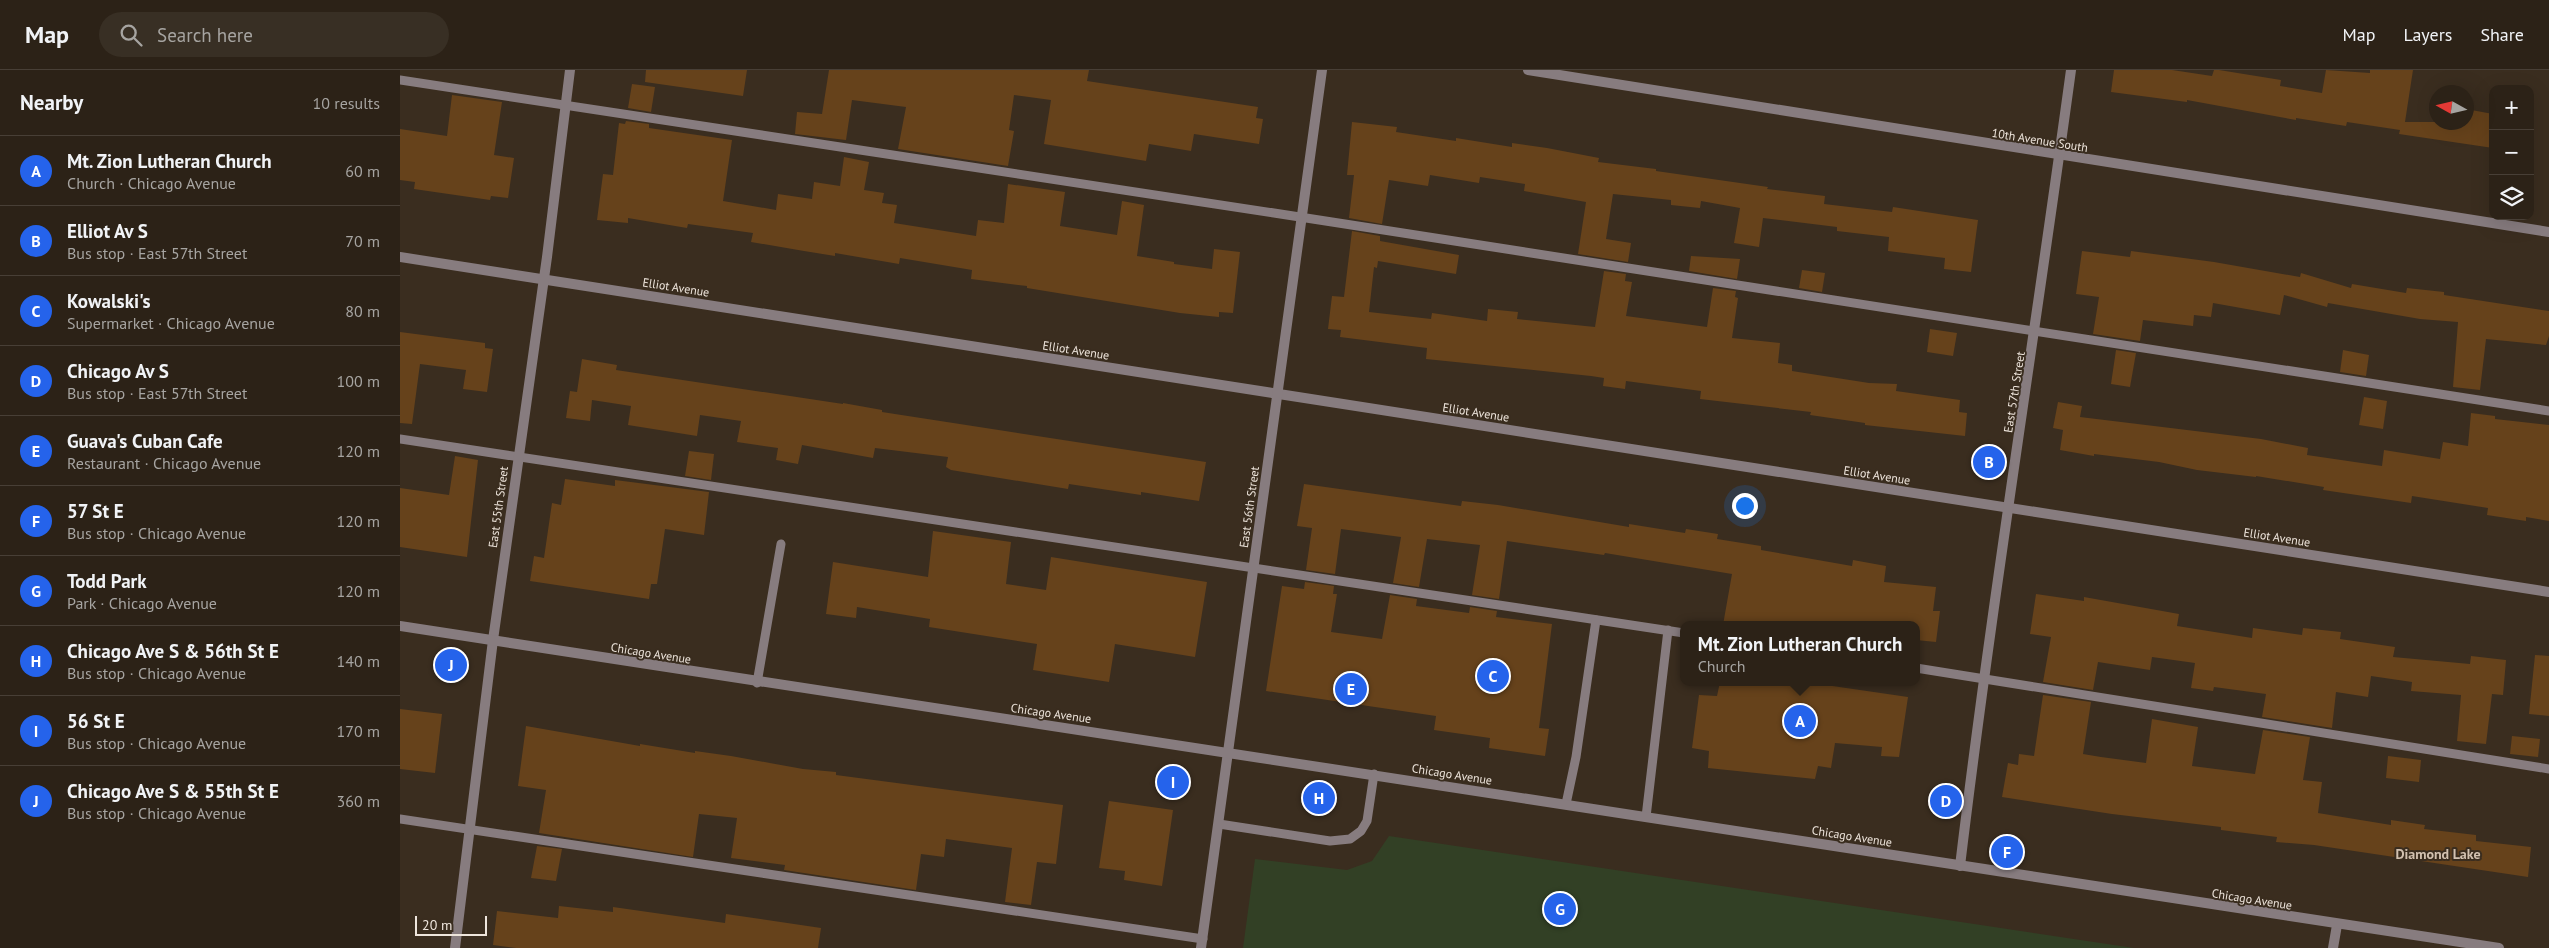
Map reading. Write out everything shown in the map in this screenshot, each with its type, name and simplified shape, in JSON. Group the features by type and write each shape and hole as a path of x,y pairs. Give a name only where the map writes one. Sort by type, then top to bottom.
{"street":[{"name":"East 55th Street","path":"455,948 493,640 544,280 570,70"},
{"name":"East 56th Street","path":"1202,944 1322,70"},
{"name":"10th Avenue South","path":"1528,70 2549,232"},
{"name":"East 57th Street","path":"1960,866 2008,508 2036,332 2071,70"},
{"name":"Elliot Avenue","path":"400,257 2549,592"},
{"name":"Chicago Avenue","path":"400,626 757,683 1374,774 2337,925 2499,948"},
{"path":"2332,948 2337,925"}],"lane":[{"path":"400,80 1301,217 2549,411"},
{"path":"400,440 1680,632"},
{"path":"757,683 781,544"},
{"path":"1566,804 1576,757 1596,620"},
{"path":"1646,817 1668,630"},
{"path":"1920,669 2549,769"},
{"path":"1219,824 1330,841 1350,839 1361,831 1367,821 1374,774"},
{"path":"400,819 1202,944"}],"green space":[{"path":"1389,836 2134,948 1243,948 1255,859 1347,870 1372,861"}],"building":[{"path":"646,70 747,70 743,96 645,82"},
{"path":"829,70 1089,70 1087,81 1258,107 1256,118 1263,119 1259,144 1194,134 1191,151 1149,144 1146,161 1044,144 1051,100 1014,95 1009,130 1014,131 1008,166 898,149 906,107 852,100 846,140 795,134 797,112 822,114"},
{"path":"2114,70 2172,70 2212,76 2214,70 2219,70 2281,80 2280,86 2322,93 2326,70 2370,73 2370,70 2413,70 2405,122 2429,122 2429,130 2474,130 2474,110 2489,113 2489,147 2399,134 2400,130 2347,122 2346,126 2296,118 2296,120 2187,100 2187,102 2111,92"},
{"path":"632,84 655,87 651,112 628,108"},
{"path":"452,95 502,102 494,155 514,158 508,198 491,196 490,200 414,189 415,182 400,180 400,129 447,136"},
{"path":"626,121 649,124 649,128 732,140 723,201 776,210 778,194 812,199 814,182 840,186 844,157 869,162 864,190 884,193 882,203 897,205 894,223 976,236 978,220 1004,223 1008,184 1065,192 1060,226 1117,235 1122,201 1144,205 1137,256 1174,262 1174,264 1212,269 1214,249 1240,252 1233,313 1219,312 1219,317 1180,313 1027,288 1027,286 971,279 972,270 900,258 899,264 835,253 835,256 751,242 753,233 688,224 687,228 628,218 628,223 597,220 603,174 613,175 619,123 625,124"},
{"path":"1352,122 1397,127 1396,132 1456,141 1456,138 1512,147 1512,143 1547,148 1599,158 1598,162 1656,169 1656,171 1768,187 1767,189 1825,196 1824,204 1892,212 1893,207 1978,220 1971,272 1944,269 1945,258 1888,251 1889,237 1837,231 1837,227 1763,218 1759,247 1734,243 1740,208 1701,201 1700,208 1671,205 1671,200 1613,194 1606,239 1631,243 1628,262 1578,254 1586,202 1524,191 1525,184 1480,177 1479,183 1430,175 1428,186 1389,180 1382,224 1349,218 1354,175 1347,175"},
{"path":"1352,231 1380,236 1380,241 1459,255 1456,274 1378,261 1377,268 1374,267 1369,312 1431,319 1432,313 1487,321 1488,309 1518,312 1517,319 1595,327 1604,271 1626,274 1625,281 1632,282 1626,316 1707,327 1713,288 1736,291 1735,297 1738,298 1732,338 1780,343 1778,363 1792,365 1792,371 1869,383 1897,384 1896,391 1960,400 1959,412 1967,413 1965,436 1865,425 1865,423 1810,415 1811,412 1700,399 1701,391 1626,381 1625,389 1603,386 1604,378 1591,376 1426,359 1427,348 1340,337 1341,330 1328,329 1332,296 1344,297"},
{"path":"2082,251 2130,257 2131,251 2214,262 2300,277 2301,273 2351,288 2352,284 2406,293 2407,288 2444,292 2444,295 2549,311 2549,336 2546,345 2486,339 2480,390 2453,387 2458,322 2420,319 2328,303 2327,307 2284,295 2280,315 2213,303 2211,317 2194,315 2193,326 2143,320 2140,341 2093,334 2099,297 2076,294"},
{"path":"1691,256 1740,259 1737,279 1689,271"},
{"path":"1802,270 1825,273 1822,292 1799,288"},
{"path":"1930,329 1957,333 1953,356 1927,352"},
{"path":"400,332 485,343 485,348 493,349 487,392 463,389 466,370 420,364 412,424 400,423"},
{"path":"2116,350 2136,353 2130,387 2111,384"},
{"path":"2343,350 2369,355 2366,376 2340,372"},
{"path":"582,359 617,365 616,370 843,403 882,410 882,412 1206,462 1199,501 1141,492 1141,495 1069,484 1068,489 951,470 946,467 948,457 875,448 873,458 802,445 798,464 776,460 778,448 737,442 741,421 700,415 697,436 628,425 631,406 592,400 590,421 566,418 570,391 577,392"},
{"path":"2364,397 2387,401 2383,429 2359,425"},
{"path":"2058,402 2082,406 2080,417 2261,439 2308,448 2307,455 2382,466 2384,450 2440,459 2443,442 2468,446 2471,413 2495,416 2495,419 2549,425 2549,521 2526,517 2526,521 2487,515 2488,508 2412,496 2411,503 2323,490 2324,487 2256,476 2197,470 2159,462 2094,454 2094,456 2060,450 2063,430 2053,428"},
{"path":"689,451 714,454 711,480 685,476"},
{"path":"455,456 478,460 467,557 400,547 400,488 449,495"},
{"path":"565,479 615,486 615,480 709,492 704,535 665,529 657,584 651,584 649,599 530,581 534,556 544,558 552,503 561,505"},
{"path":"1304,484 1461,506 1462,501 1498,505 1629,527 1629,524 1685,533 1686,529 1718,534 1717,539 1761,546 1761,550 1852,566 1853,560 1886,566 1884,582 1936,587 1933,611 1940,611 1936,642 1920,640 1920,621 1724,621 1732,574 1605,553 1604,555 1507,541 1499,599 1472,595 1480,545 1427,539 1419,587 1393,583 1401,537 1341,529 1335,574 1306,570 1312,528 1297,526"},
{"path":"933,531 1011,542 1006,584 1046,590 1051,557 1207,582 1195,657 1115,644 1109,682 1033,670 1037,644 929,627 930,619 857,607 856,618 826,614 833,562 928,577"},
{"path":"1305,582 1334,586 1333,594 1337,594 1331,632 1382,639 1390,595 1417,599 1416,606 1469,613 1470,607 1497,611 1496,617 1552,624 1539,728 1549,729 1545,756 1489,748 1490,738 1434,730 1436,716 1266,691 1282,586 1304,589"},
{"path":"2036,594 2084,601 2084,597 2179,614 2177,626 2252,638 2253,628 2302,635 2303,628 2341,632 2340,639 2395,647 2393,657 2470,664 2471,656 2506,660 2503,695 2492,694 2486,744 2457,741 2461,695 2411,691 2412,682 2371,676 2368,697 2336,692 2332,728 2262,717 2266,694 2214,687 2213,691 2191,688 2195,663 2152,657 2150,670 2098,662 2093,690 2043,682 2051,637 2030,634"},
{"path":"2535,655 2549,656 2549,716 2529,714"},
{"path":"1719,686 1832,686 1908,697 1899,757 1881,756 1882,747 1835,743 1831,768 1818,766 1815,779 1708,768 1709,751 1692,748 1699,695 1717,696"},
{"path":"2043,695 2091,702 2083,754 2101,757 2146,763 2152,719 2198,727 2192,766 2255,774 2263,730 2310,737 2303,780 2322,782 2318,813 2391,825 2391,820 2425,825 2424,829 2476,835 2476,841 2531,847 2528,877 2314,845 2276,842 2277,837 2221,830 2221,827 2112,814 2002,797 2008,763 2018,765 2019,754 2034,756"},
{"path":"400,709 442,714 435,773 400,769"},
{"path":"526,726 640,746 640,744 695,753 695,751 803,769 836,772 836,775 1063,805 1056,864 1037,862 1031,905 1005,902 1012,848 946,839 944,857 921,854 916,890 784,870 785,865 731,858 737,818 699,814 693,857 539,833 546,790 518,786"},
{"path":"2512,736 2540,739 2538,757 2510,754"},
{"path":"2388,756 2421,760 2419,782 2386,778"},
{"path":"1109,801 1173,810 1162,886 1124,880 1125,871 1099,868"},
{"path":"537,846 562,849 556,881 531,878"},
{"path":"559,906 613,912 613,907 725,923 726,914 821,928 818,948 516,948 493,945 497,911 558,918"}],"place":[{"name":"Elliot Av S","path":"1989,462"},
{"name":"Chicago Ave S & 55th St E","path":"451,665"},
{"name":"Kowalski's","path":"1493,676"},
{"name":"Guava's Cuban Cafe","path":"1351,689"},
{"name":"Mt. Zion Lutheran Church","path":"1800,721"},
{"name":"56 St E","path":"1173,782"},
{"name":"Chicago Ave S & 56th St E","path":"1319,798"},
{"name":"Chicago Av S","path":"1946,801"},
{"name":"57 St E","path":"2007,852"},
{"name":"Todd Park","path":"1560,909"}],"district":[{"name":"Diamond Lake","path":"2438,854"}]}
